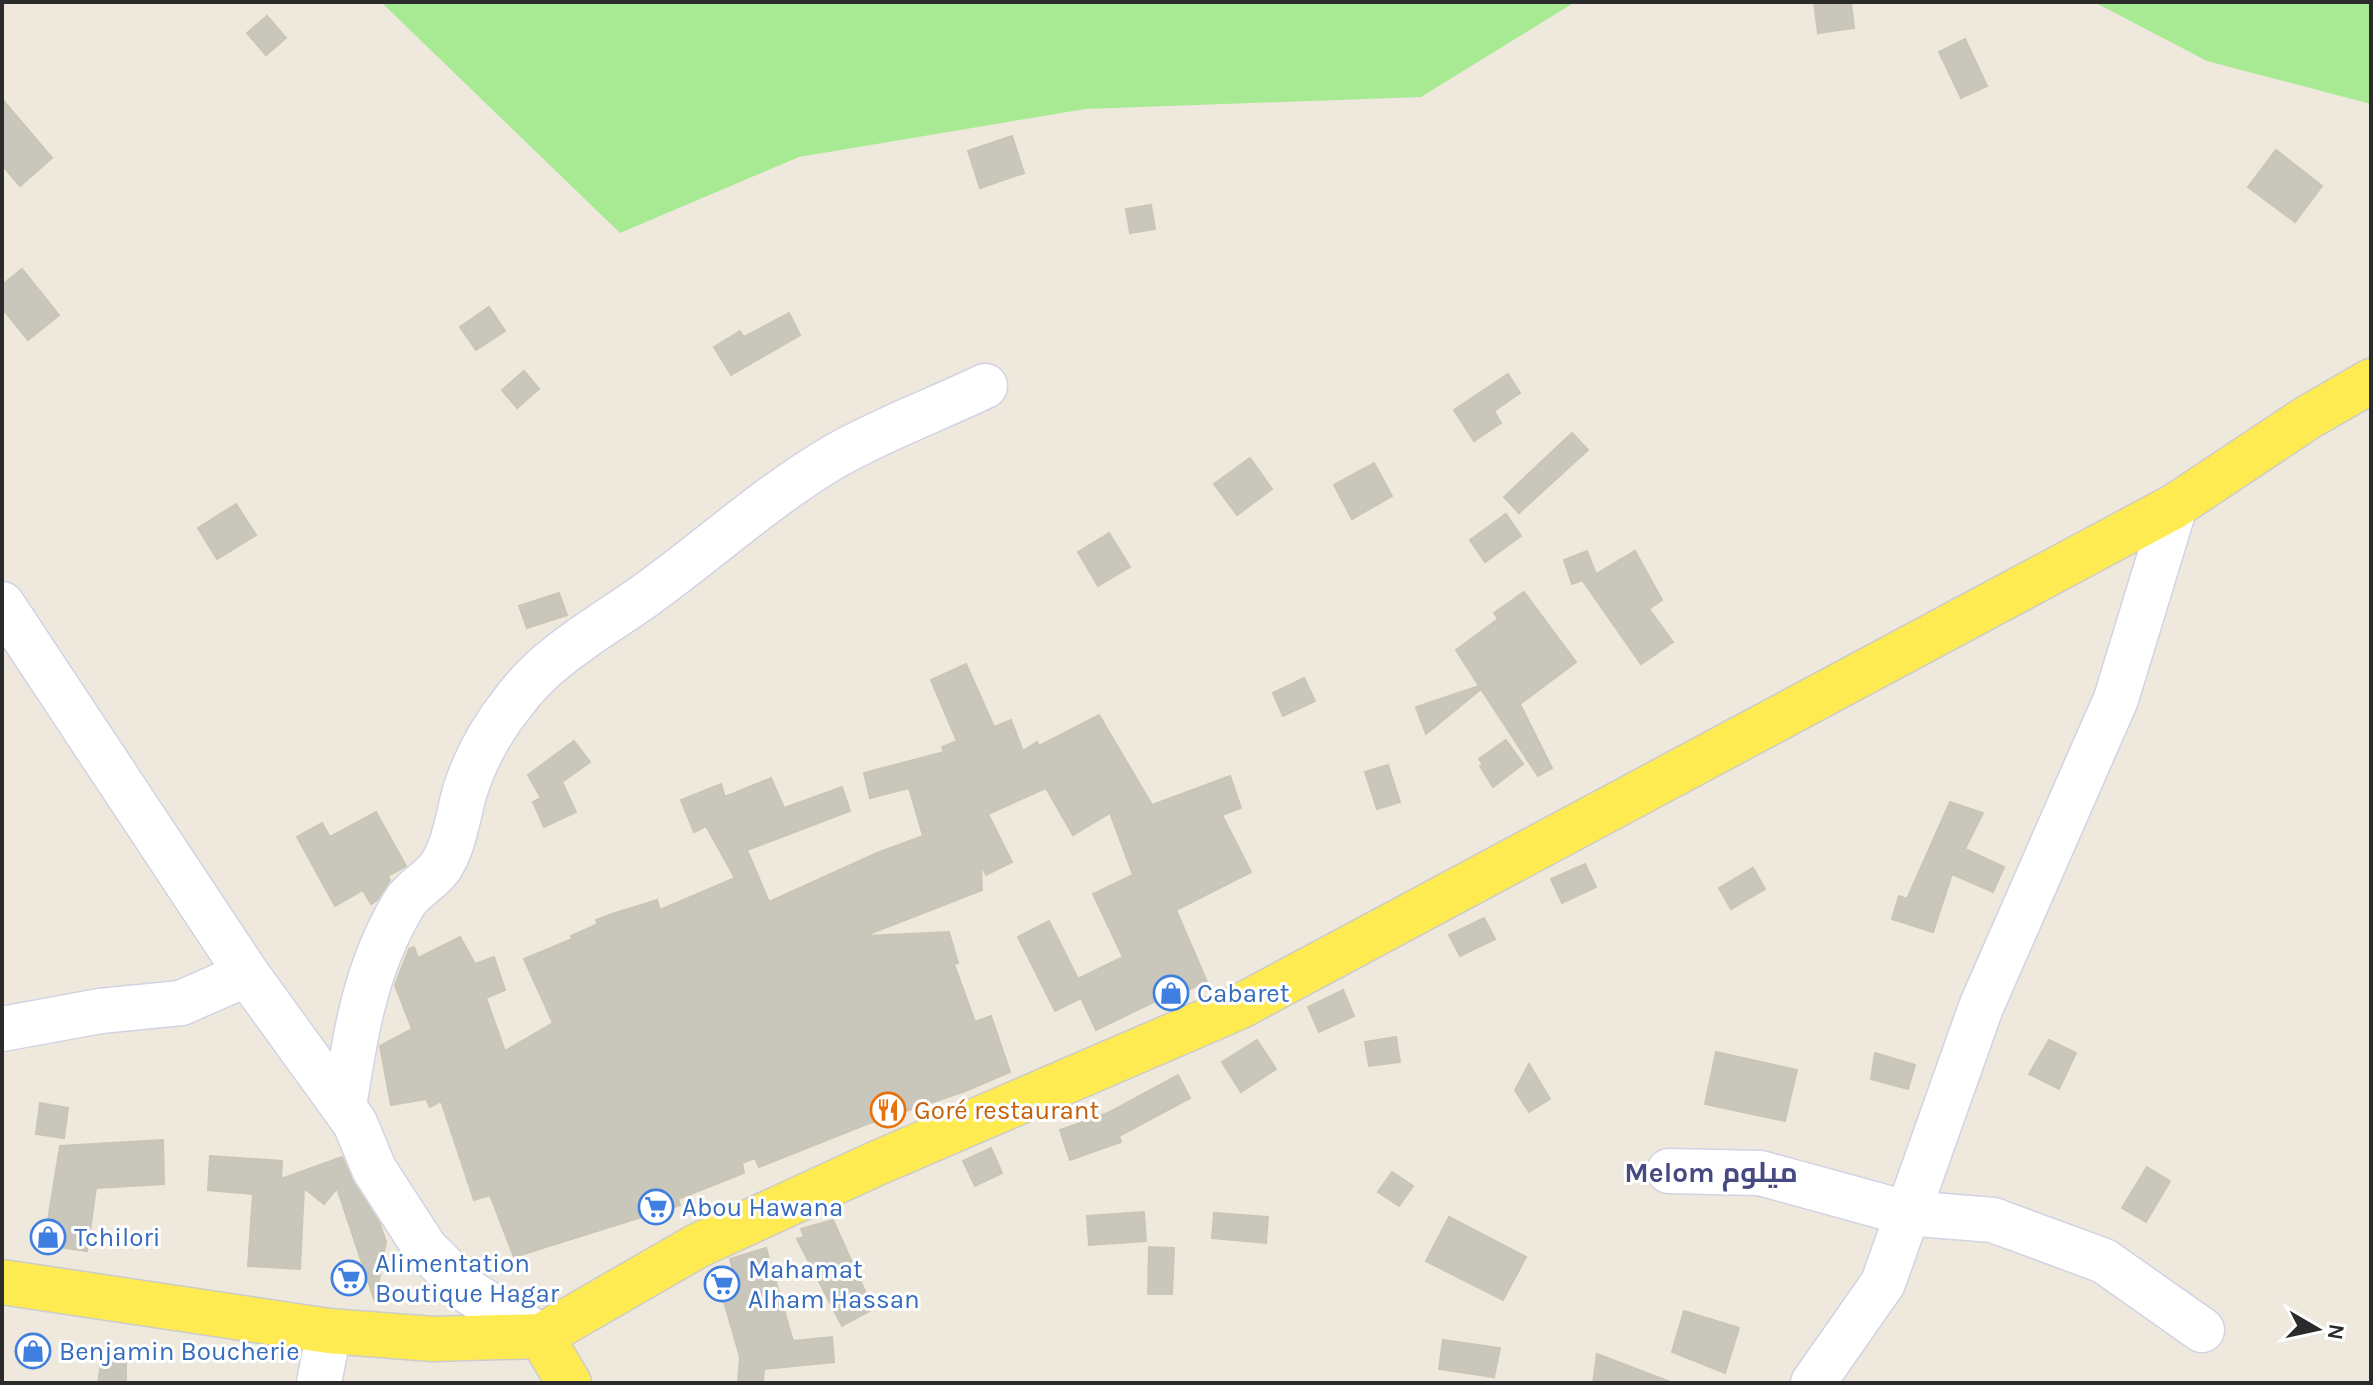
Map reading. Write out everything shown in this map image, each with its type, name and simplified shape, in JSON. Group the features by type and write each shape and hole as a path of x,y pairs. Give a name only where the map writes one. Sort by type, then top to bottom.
{"main road":[{"path":"2,1282 329,1331 433,1339 541,1336 697,1246 875,1164 1239,1007 2175,506 2307,418 2371,381"},
{"path":"541,1336 569,1383"}],"street":[{"path":"344,1107 352,1045 368,979 404,902 440,866 455,832 473,769 515,698 549,664 664,582 779,493 837,455 911,417 930,413 985,386"},
{"path":"1813,1383 1883,1283 1981,1007 2116,699 2175,506"},
{"path":"2,604 247,974 355,1123 374,1169 425,1248 469,1292 541,1336"},
{"path":"2,1029 100,1011 181,1003 247,974"},
{"path":"1669,1171 1760,1173 1906,1213 1993,1220 2104,1261 2202,1330"},
{"path":"319,1383 329,1331"}],"green space":[{"path":"381,2 1575,2 1421,97 1085,109 799,157 620,233"},
{"path":"2094,2 2371,2 2371,104 2207,61"}],"building":[{"path":"1814,2 1851,2 1854,28 1818,33"},
{"path":"267,16 286,38 266,55 247,33"},
{"path":"1965,39 1987,86 1961,98 1939,52"},
{"path":"2,99 52,158 20,186 2,165"},
{"path":"1012,136 1024,173 980,188 968,151"},
{"path":"2276,150 2322,186 2295,222 2248,187"},
{"path":"1151,205 1155,229 1130,233 1126,209"},
{"path":"22,269 59,315 28,340 2,308 2,285"},
{"path":"489,307 505,331 476,350 460,327"},
{"path":"789,313 800,335 731,375 714,347 740,331 744,337"},
{"path":"524,371 539,389 517,408 502,390"},
{"path":"1508,374 1520,393 1494,411 1501,423 1474,441 1454,410"},
{"path":"1572,433 1588,450 1519,513 1504,497"},
{"path":"1250,458 1272,489 1237,515 1214,484"},
{"path":"1374,463 1392,496 1352,519 1334,485"},
{"path":"236,504 256,535 217,559 198,528"},
{"path":"1506,514 1521,536 1485,562 1470,540"},
{"path":"1109,533 1130,567 1098,586 1078,552"},
{"path":"1587,551 1596,574 1635,551 1662,600 1649,609 1673,642 1641,664 1583,581 1588,578 1572,584 1564,560"},
{"path":"1524,592 1576,662 1520,704 1552,768 1538,776 1481,689 1426,734 1416,707 1479,686 1456,650 1498,619 1494,613"},
{"path":"559,593 567,615 527,628 519,606"},
{"path":"966,664 994,727 1011,720 1023,751 1099,715 1152,805 1230,776 1241,808 1222,815 1251,872 1176,910 1207,982 1166,999 1164,997 1096,1030 1081,998 1055,1011 1018,937 1049,921 1078,979 1123,957 1093,894 1133,875 1110,813 1073,835 1046,788 988,814 1012,862 986,875 981,864 982,890 864,936 949,932 958,963 954,964 975,1022 991,1016 1010,1072 759,1167 755,1158 742,1163 744,1173 678,1199 680,1205 514,1257 490,1195 474,1200 441,1101 430,1107 426,1099 391,1105 380,1046 412,1029 395,985 409,949 414,947 418,958 460,937 475,964 494,957 505,990 486,998 505,1051 553,1023 524,959 572,939 571,936 598,924 596,920 657,900 660,910 735,878 706,826 694,832 681,800 721,784 725,797 771,778 784,808 842,787 850,811 747,850 769,902 877,853 923,836 909,788 870,798 864,773 944,752 942,747 957,741 931,680"},
{"path":"1304,678 1315,701 1283,716 1273,693"},
{"path":"1506,740 1523,764 1493,787 1479,759"},
{"path":"574,741 590,762 562,782 576,812 544,827 533,802 541,798 528,775"},
{"path":"1388,765 1400,802 1377,809 1365,772"},
{"path":"1950,802 1983,813 1965,849 2004,867 1993,892 1952,874 1933,932 1892,919 1899,896 1907,899"},
{"path":"376,812 406,866 388,876 390,880 371,904 363,890 335,906 297,837 322,823 330,837"},
{"path":"1585,864 1596,887 1562,903 1551,879"},
{"path":"1753,868 1765,889 1731,909 1719,888"},
{"path":"1484,918 1495,939 1460,956 1449,935"},
{"path":"1343,990 1354,1016 1319,1032 1308,1007"},
{"path":"1396,1037 1400,1062 1369,1066 1365,1042"},
{"path":"1257,1040 1276,1069 1241,1092 1222,1062"},
{"path":"2049,1040 2076,1053 2059,1089 2029,1074"},
{"path":"1716,1052 1797,1070 1785,1121 1705,1104"},
{"path":"1875,1053 1915,1065 1908,1089 1871,1079"},
{"path":"1529,1064 1550,1099 1529,1112 1515,1090"},
{"path":"1178,1075 1190,1098 1119,1136 1121,1142 1070,1160 1060,1130 1110,1112"},
{"path":"40,1103 68,1108 64,1138 36,1134"},
{"path":"163,1140 164,1184 96,1188 87,1251 44,1245 60,1146"},
{"path":"991,1148 1002,1173 975,1186 963,1161"},
{"path":"210,1156 282,1161 281,1179 342,1157 353,1182 380,1224 386,1242 375,1302 337,1188 324,1204 304,1188 300,1269 248,1266 253,1194 208,1190"},
{"path":"2147,1167 2170,1181 2146,1222 2122,1208"},
{"path":"1392,1172 1413,1186 1399,1206 1378,1192"},
{"path":"1144,1212 1146,1241 1089,1245 1087,1216"},
{"path":"1214,1213 1268,1217 1266,1243 1212,1238"},
{"path":"1449,1217 1526,1257 1503,1300 1426,1261"},
{"path":"833,1220 873,1309 842,1326 797,1239 804,1237 801,1229"},
{"path":"1149,1247 1174,1248 1172,1294 1148,1294"},
{"path":"766,1248 793,1341 832,1337 834,1362 764,1369 763,1383 738,1383 740,1357 716,1274 733,1270 730,1259"},
{"path":"1684,1311 1739,1328 1725,1373 1672,1352"},
{"path":"1443,1340 1500,1348 1494,1377 1439,1369"},
{"path":"1597,1354 1668,1381 1593,1383"},
{"path":"102,1358 126,1360 126,1383 98,1383"}],"place":[{"name":"Cabaret","path":"1171,993"},
{"name":"Goré restaurant","path":"888,1110"},
{"name":"Abou Hawana","path":"656,1207"},
{"name":"Tchilori","path":"48,1237"},
{"name":"Alimentation Boutique Hagar","path":"349,1278"},
{"name":"Mahamat Alham Hassan","path":"722,1284"},
{"name":"Benjamin Boucherie","path":"33,1351"}],"district":[{"name":"Melom ميلوم","path":"1711,1172"}]}
